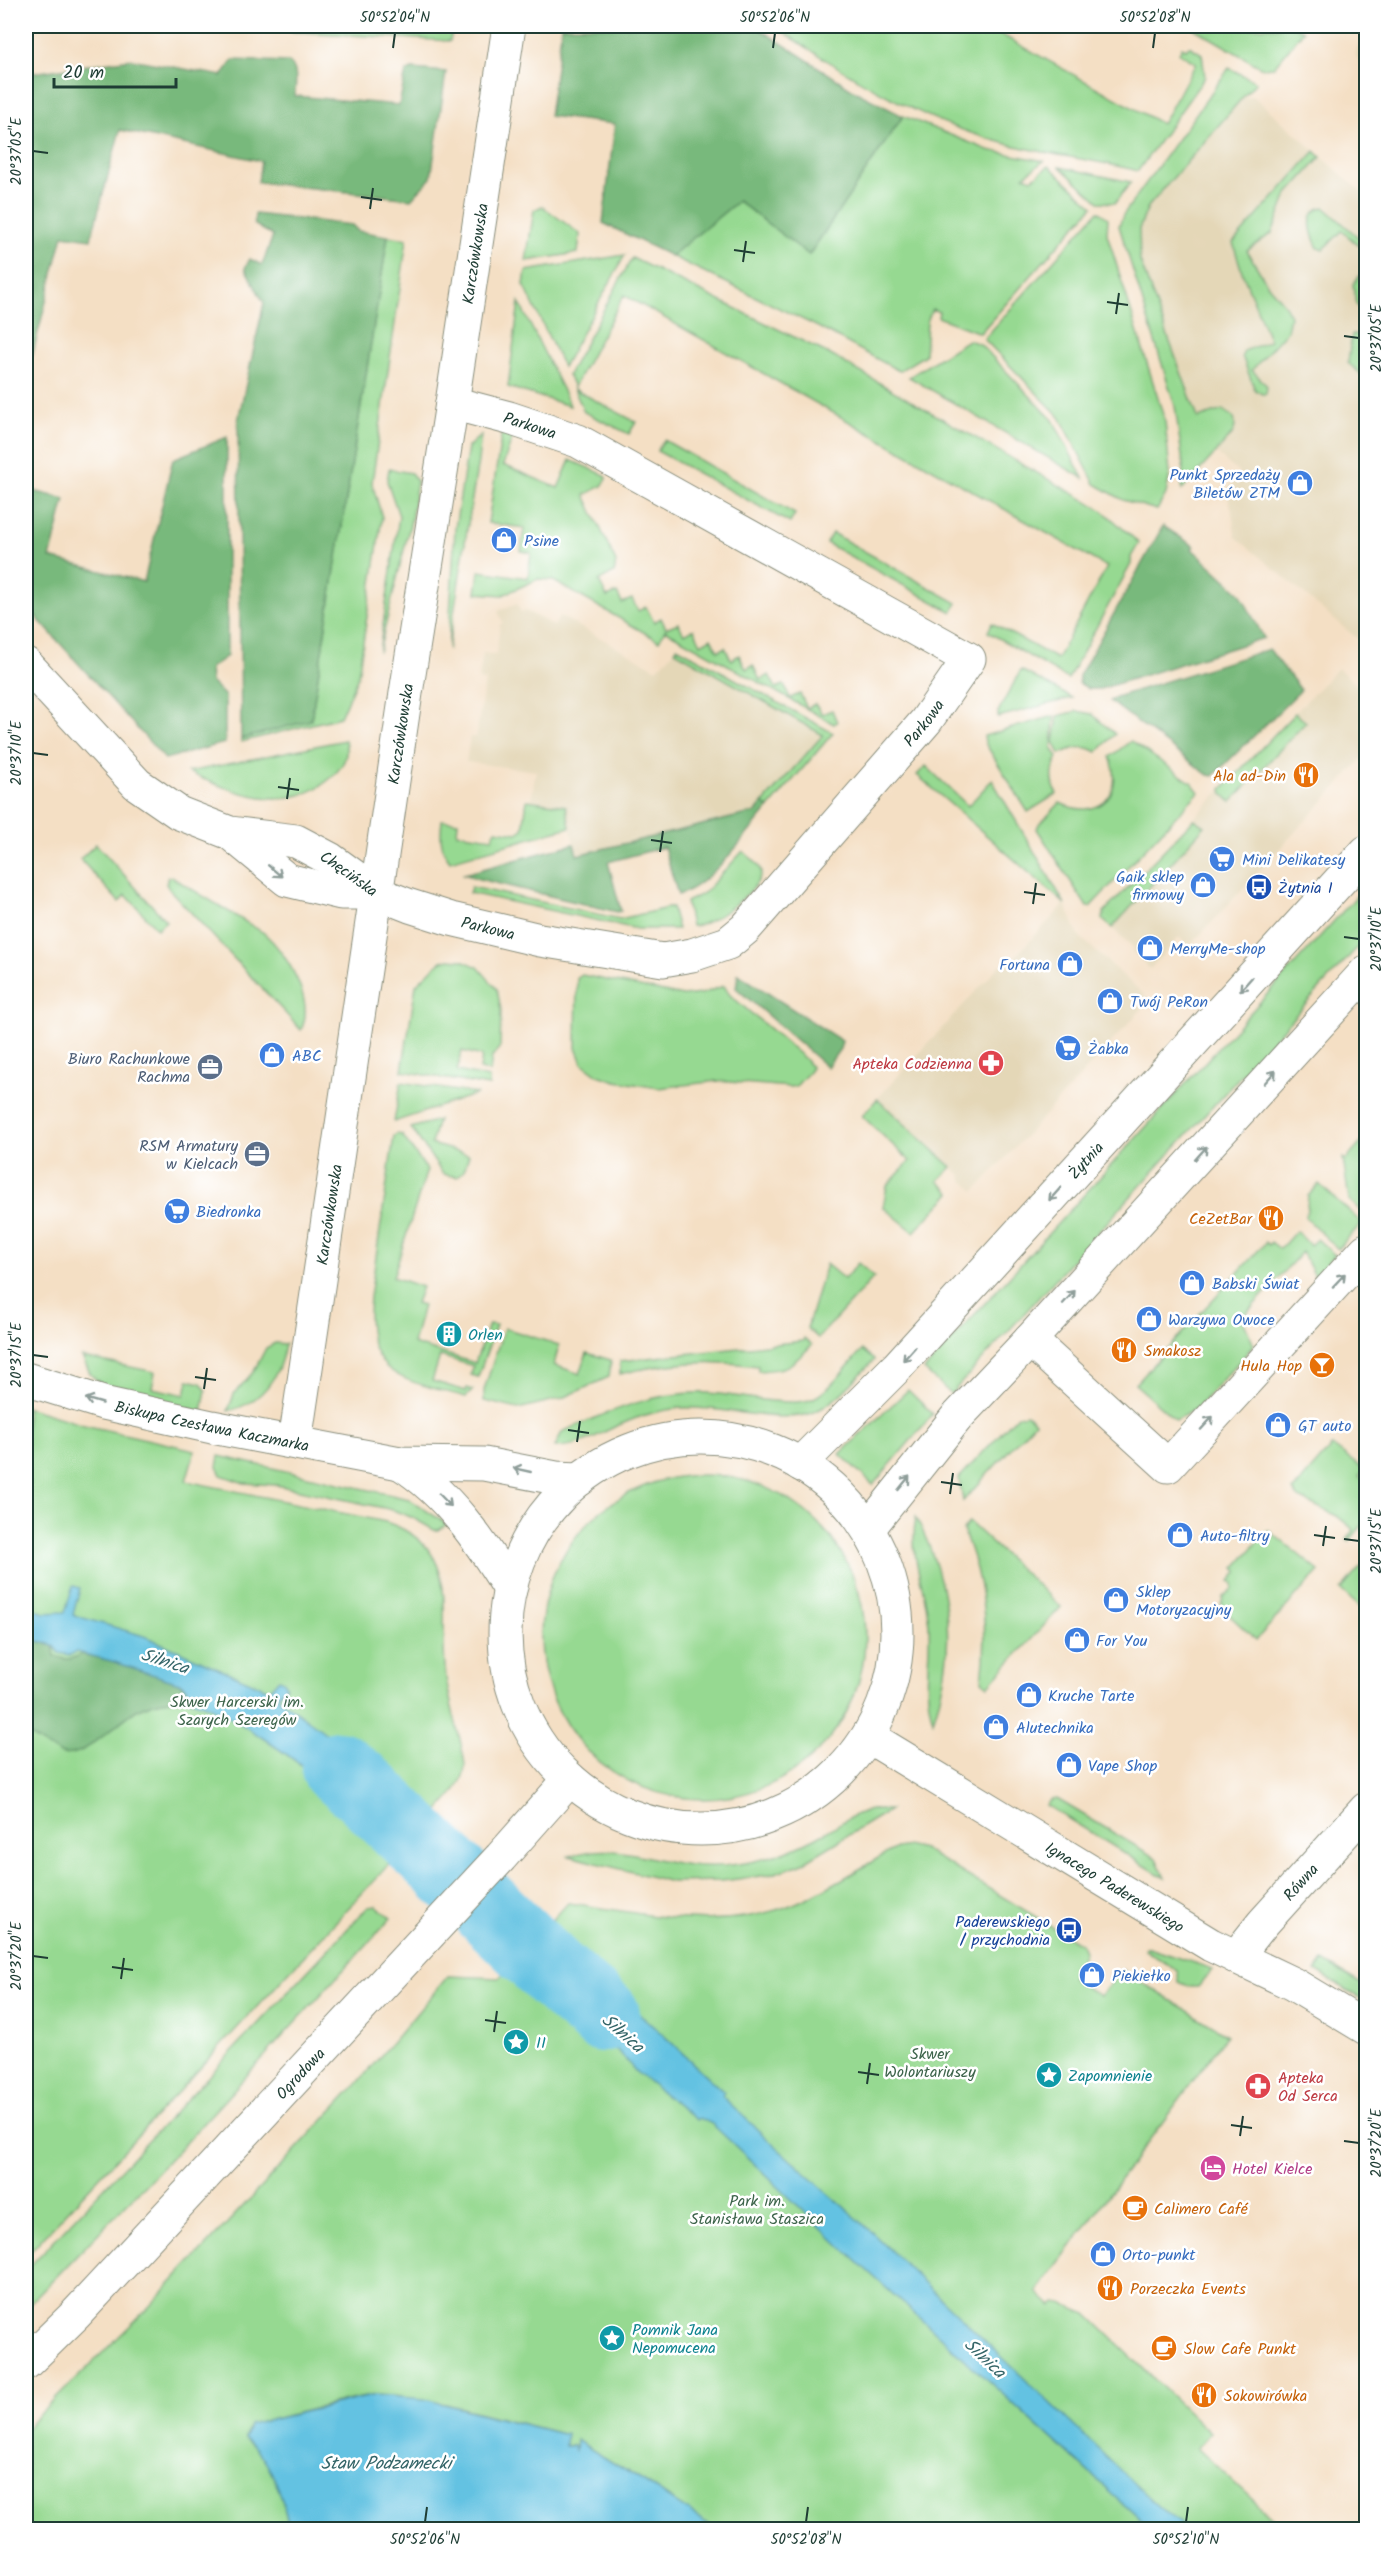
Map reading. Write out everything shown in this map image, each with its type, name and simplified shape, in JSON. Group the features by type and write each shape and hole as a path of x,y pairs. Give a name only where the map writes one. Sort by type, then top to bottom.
{"street":[{"name":"Karczówkowska","path":"295,1442 405,693 509,26"},
{"name":"Parkowa","path":"377,893 451,919 518,934 663,960 693,955 728,943 745,929 926,721 969,659 578,441 508,418 452,403"},
{"name":"Chęcińska","path":"26,664 137,784 179,813 230,833 287,880 341,893 377,893"},
{"name":"Żytnia","path":"800,1464 897,1367 1366,852"},
{"path":"868,1529 957,1417 1366,972"},
{"path":"1030,1340 1168,1466 1366,1250"},
{"name":"Biskupa Czesława Kaczmarka","path":"26,1379 103,1403 212,1427 400,1463 484,1464 556,1478 580,1479"},
{"path":"692,1437 730,1439 779,1452 800,1464 834,1488 868,1529 882,1555 893,1587 898,1631 892,1686 869,1737 840,1772 795,1806 758,1821 715,1830 685,1830 636,1818 598,1800 570,1779 539,1746 514,1695 505,1647 506,1618 510,1589 537,1526 555,1502 580,1479 624,1453 650,1444 692,1437"},
{"name":"Biskupa Czesława Kaczmarka","path":"400,1463 416,1473 448,1504 478,1540 510,1589"},
{"name":"Ignacego Paderewskiego","path":"869,1737 1211,1945 1293,1984 1366,2028"},
{"name":"Ogrodowa","path":"26,2363 75,2315 501,1857 570,1779"},
{"name":"Równa","path":"1236,1957 1263,1923 1366,1809"}],"shaded area":[{"path":"1366,29 1366,74 1356,56 1357,48"},
{"path":"1253,96 1366,196 1366,646 1236,537 1227,495 1229,487 1240,474 1216,453 1196,427 1198,418 1140,261 1139,229 1148,207 1241,99"},
{"path":"517,603 521,613 526,611 554,626 560,616 657,669 675,651 823,735 756,812 577,855 565,806 531,800 536,771 466,762 470,737 476,737 485,681 479,680 483,653 496,655 500,624 503,623 498,611"},
{"path":"1338,668 1366,693 1366,755 1189,947 1179,937 1150,969 1132,951 1134,948 1103,920 1104,912"},
{"path":"1065,904 1079,936 1150,1000 975,1191 961,1179 962,1176 877,1099 1001,964 1005,967"}],"green space":[{"path":"288,26 453,26 450,41 286,31"},
{"path":"562,26 755,26 858,93 903,116 809,255 738,201 671,256 603,223 615,124 549,116"},
{"path":"774,26 986,26 1162,124 1196,63 1179,53 1182,47 1186,49 1189,46 1202,54 1205,77 1138,171 1052,154 970,133 882,93 827,61"},
{"path":"1190,26 1246,28 1292,26 1303,31 1274,67 1262,68"},
{"path":"131,59 222,76 233,60 289,62 295,73 295,96 399,105 406,72 412,69 446,72 431,178 411,199 258,182 261,161 120,130 91,239 63,235 32,356 26,354 26,74"},
{"path":"1229,68 1256,82 1148,207 1139,229 1140,261 1198,418 1223,410 1235,421 1231,435 1182,490 1183,464 1175,406 1119,226 1123,215"},
{"path":"903,116 988,150 1044,161 1024,176 1032,179 1049,166 1093,206 980,333 938,317 939,312 932,309 927,322 925,355 899,371 818,327 671,256 738,201 809,255"},
{"path":"1315,151 1321,157 1287,195 1272,233 1247,251 1267,284 1285,305 1290,316 1287,331 1252,370 1267,386 1266,394 1262,394 1255,390 1242,356 1244,351 1270,341 1243,275 1233,243"},
{"path":"1060,167 1131,182 1115,203 1099,202"},
{"path":"542,206 580,234 578,253 526,261 534,210"},
{"path":"1324,207 1366,244 1366,252 1342,231 1324,249 1318,248 1310,224 1313,214"},
{"path":"1098,211 1108,218 1107,234 1165,421 1170,473 1166,494 1157,510 1123,500 1095,484 1060,417 984,339"},
{"path":"255,214 352,225 358,231 388,236 311,720 241,739 238,420 264,303 245,268 250,259 262,265 273,236 254,224"},
{"path":"388,236 407,239 372,483 382,517 358,676 340,717 241,742 241,739 311,720"},
{"path":"625,255 563,367 524,285 526,271"},
{"path":"632,258 827,353 1102,510 1139,543 1131,557 1131,564 1068,679 988,632 992,623 1057,659 1107,567 624,295 574,387 568,375"},
{"path":"1366,268 1366,310 1360,309 1356,304 1353,284"},
{"path":"519,302 569,403 570,406 508,387"},
{"path":"1352,334 1366,336 1366,378 1348,363"},
{"path":"968,340 980,344 1053,420 1083,478 909,377"},
{"path":"574,389 636,422 629,434 584,412"},
{"path":"502,431 510,435 512,439 503,465 558,488 570,460 605,475 607,479 602,486 585,495 616,562 614,573 599,581 607,597 617,593 622,603 632,599 638,611 646,607 654,622 661,618 666,628 678,623 684,634 694,629 701,644 711,638 718,651 725,647 731,660 739,655 746,669 753,665 760,680 769,675 776,688 784,685 790,698 800,694 807,708 815,704 822,714 832,710 837,722 834,724 665,630 659,641 552,580 538,579 503,595 476,593 479,571 528,578 531,553 521,551 524,528 488,523"},
{"path":"481,435 448,650 455,528 468,447"},
{"path":"227,437 227,656 210,668 211,682 225,696 225,743 165,759 26,606 26,489 65,499 50,558 144,582 173,459"},
{"path":"664,440 795,514 790,523 657,451"},
{"path":"389,469 411,473 417,481 411,521 379,652 399,516 387,481"},
{"path":"1163,526 1194,546 1192,549 1240,593 1264,638 1100,689 1089,689 1079,683 1079,676"},
{"path":"832,533 957,603 952,612 826,543"},
{"path":"677,647 833,733 769,808 763,803 823,735 675,651"},
{"path":"1269,649 1301,690 1213,776 1208,775 1110,701 1116,697"},
{"path":"1021,670 1072,698 998,717 998,712"},
{"path":"1077,711 1092,714 1115,734 1097,752 1087,748 1078,748 1060,754 1054,742 1058,716"},
{"path":"1295,713 1306,722 1231,802 1223,794 1222,789"},
{"path":"1054,716 1052,748 1058,757 1053,776 1057,794 1028,812 985,743 984,736"},
{"path":"345,740 346,756 336,773 315,789 298,796 261,797 242,793 188,772"},
{"path":"1131,741 1192,783 1199,792 1090,907 1087,907 1037,829 1060,803 1073,808 1086,809 1096,807 1105,801 1114,783 1114,771 1110,757"},
{"path":"926,766 968,806 992,780 1065,904 917,775"},
{"path":"527,800 566,806 570,827 450,861 442,842 442,820 458,822 457,833 492,838 496,830 517,833 523,829"},
{"path":"763,803 769,808 727,858 703,881 678,895 664,847 608,862 621,911 617,912 464,874 574,844 577,855 756,812"},
{"path":"1194,819 1205,826 1112,928 1103,920 1104,912"},
{"path":"96,844 166,921 157,929 126,895 119,902 80,859"},
{"path":"743,851 759,867 761,873 758,881 732,907 709,921 691,926 686,902 704,893"},
{"path":"168,877 172,877 264,933 273,942 289,965 302,991 305,1018 301,1030 169,889 166,884"},
{"path":"1366,886 1366,938 951,1394 924,1370"},
{"path":"471,887 620,919 672,907 678,929 637,929 469,893"},
{"path":"449,959 462,960 478,967 497,989 501,1010 500,1047 492,1057 490,1072 480,1069 482,1056 462,1051 457,1071 489,1078 489,1086 402,1071 416,985 433,968"},
{"path":"738,974 842,1041 840,1049 827,1067 736,988"},
{"path":"582,975 683,996 701,994 724,986 730,995 805,1059 811,1067 810,1071 796,1086 790,1087 717,1081 659,1088 616,1081 598,1075 582,1063 576,1048 577,978"},
{"path":"401,1082 477,1094 394,1122"},
{"path":"877,1099 952,1167 938,1181 951,1193 914,1232 883,1207 887,1186 910,1161 862,1116"},
{"path":"438,1120 431,1144 469,1155 464,1171 457,1177 443,1174 411,1128"},
{"path":"402,1135 427,1170 393,1277 422,1287 416,1303 423,1305 413,1344 475,1363 489,1324 496,1325 478,1377 471,1375 473,1366 440,1356 432,1381 466,1391 467,1388 473,1390 466,1397 405,1379 391,1371 380,1359 373,1344 369,1324 370,1297 394,1136"},
{"path":"1366,1137 1366,1216 1349,1200 1343,1158 1346,1160"},
{"path":"1319,1184 1362,1223 1338,1249 1306,1218 1308,1196"},
{"path":"1296,1231 1310,1245 1317,1239 1335,1255 1315,1276 1302,1252 1242,1318 1254,1345 1197,1408 1176,1420 1135,1384 1266,1242 1269,1245 1271,1242 1280,1249"},
{"path":"858,1263 874,1277 818,1338 807,1328 826,1264 844,1279"},
{"path":"504,1328 559,1345 554,1365 580,1374 587,1353 611,1360 609,1377 563,1398 518,1409 484,1401 484,1390"},
{"path":"804,1338 812,1345 794,1362 783,1368 758,1371 758,1366 706,1362 672,1364 620,1374 620,1361 803,1341"},
{"path":"275,1343 285,1344 274,1378 251,1402 228,1411 234,1394 254,1371 266,1348"},
{"path":"862,1350 874,1360 838,1397 812,1413 783,1417 713,1409 672,1409 633,1419 588,1440 555,1447 562,1432 615,1410 670,1395 708,1393 787,1402 809,1400 830,1386"},
{"path":"82,1357 155,1372 152,1388 185,1395 188,1380 201,1383 206,1390 202,1412 106,1388 91,1375"},
{"path":"908,1390 933,1414 873,1485 840,1454"},
{"name":"Skwer Harcerski im. Szarych Szeregów","path":"26,1407 84,1425 195,1450 186,1481 386,1522 411,1534 428,1549 438,1566 443,1586 446,1677 465,1767 461,1782 446,1802 26,2256"},
{"path":"1027,1414 1035,1422 963,1501 959,1478 1017,1416"},
{"path":"1332,1446 1364,1470 1359,1476 1366,1482 1366,1521 1349,1541 1347,1540 1354,1530 1337,1516 1299,1498 1293,1491"},
{"path":"219,1456 409,1499 447,1524 439,1530 434,1530 393,1510 276,1485 244,1483 221,1475 217,1467"},
{"path":"703,1475 735,1478 779,1494 806,1512 828,1534 846,1561 858,1590 865,1637 862,1669 846,1713 828,1740 806,1762 779,1780 750,1792 703,1799 671,1796 627,1780 600,1762 578,1740 560,1713 548,1684 541,1637 544,1605 560,1561 578,1534 600,1512 627,1494 656,1482"},
{"path":"916,1517 937,1567 947,1617 946,1668 933,1721 927,1684 929,1625 914,1546"},
{"path":"969,1522 1061,1607 988,1686 982,1681 985,1642 980,1585 963,1530"},
{"path":"1268,1530 1319,1571 1256,1640 1227,1613 1225,1615 1220,1611 1223,1597 1233,1589 1233,1583 1230,1581 1238,1571 1235,1568"},
{"path":"1363,1564 1366,1567 1366,1613 1341,1590"},
{"path":"26,1638 53,1645 55,1656 65,1659 82,1654 138,1667 166,1677 187,1689 187,1699 143,1707 81,1751 63,1754 26,1734"},
{"path":"1057,1799 1156,1858 1165,1878 1046,1805 1051,1800"},
{"path":"875,1809 890,1810 801,1864 769,1875 722,1881 672,1882 569,1856 585,1852 611,1851 694,1865 737,1864 787,1851 855,1815"},
{"name":"Park im. Stanisława Staszica","path":"910,1846 923,1849 1081,1944 1084,1952 1072,1979 1100,1996 1122,1970 1227,2035 1037,2292 1052,2306 1055,2303 1062,2304 1087,2314 1210,2433 1197,2448 1284,2529 715,2529 582,2444 576,2441 575,2450 573,2446 565,2446 563,2434 446,2404 375,2395 249,2425 245,2438 255,2447 270,2468 280,2491 289,2529 26,2530 26,2428 149,2307 357,2084 448,1976 499,1978 568,1903 682,1919 739,1918 767,1913 796,1903 896,1848"},
{"path":"376,1906 391,1918 175,2154 26,2308 26,2270 368,1907"},
{"path":"1145,1947 1213,1969 1198,1987 1190,1987 1179,1982 1177,1970 1145,1950"},
{"path":"1323,1961 1366,1987 1366,2002 1316,1971"}],"water":[{"path":"73,1586 80,1588 73,1615 144,1636 269,1690 279,1679 284,1681 286,1686 278,1695 279,1699 331,1737 430,1820 404,1848 328,1786 269,1742 219,1711 187,1699 187,1689 182,1684 76,1652 70,1655 59,1653 53,1645 26,1638 26,1607 45,1613 65,1612"},
{"path":"548,1923 555,1930 554,1933 567,1967 572,1964 598,1982 661,2033 724,2092 722,2096 777,2148 861,2222 1149,2498 1186,2529 1151,2529 850,2255 712,2124 700,2118 697,2120 636,2072 620,2053 530,1979 524,1970 520,1954"},
{"name":"Staw Podzamecki","path":"375,2395 424,2399 562,2434 566,2433 565,2446 573,2446 575,2450 576,2440 715,2529 289,2529 275,2480 262,2457 245,2438 249,2425"}],"pier":[{"path":"548,1920 550,1921 517,1957 518,1952"}],"waterway":[{"name":"Silnica","path":"338,1768 364,1789 555,1974 603,2015"}],"place":[{"name":"Punkt Sprzedaży Biletów ZTM","path":"1300,483"},
{"name":"Psine","path":"504,540"},
{"name":"Ala ad-Din","path":"1306,775"},
{"name":"Mini Delikatesy","path":"1222,859"},
{"name":"Gaik sklep firmowy","path":"1203,885"},
{"name":"Żytnia I","path":"1259,887"},
{"name":"MerryMe-shop","path":"1150,948"},
{"name":"Fortuna","path":"1070,964"},
{"name":"Twój PeRon","path":"1110,1001"},
{"name":"Żabka","path":"1068,1048"},
{"name":"ABC","path":"272,1055"},
{"name":"Apteka Codzienna","path":"991,1063"},
{"name":"Biuro Rachunkowe Rachma","path":"210,1067"},
{"name":"RSM Armatury w Kielcach","path":"257,1154"},
{"name":"Biedronka","path":"177,1211"},
{"name":"CeZetBar","path":"1271,1218"},
{"name":"Babski Świat","path":"1192,1283"},
{"name":"Warzywa Owoce","path":"1149,1319"},
{"name":"Orlen","path":"449,1334"},
{"name":"Smakosz","path":"1124,1350"},
{"name":"Hula Hop","path":"1322,1365"},
{"name":"GT auto","path":"1278,1425"},
{"name":"Auto-filtry","path":"1180,1535"},
{"name":"Sklep Motoryzacyjny","path":"1116,1600"},
{"name":"For You","path":"1077,1640"},
{"name":"Kruche Tarte","path":"1029,1695"},
{"name":"Alutechnika","path":"996,1727"},
{"name":"Vape Shop","path":"1069,1765"},
{"name":"Paderewskiego / przychodnia","path":"1069,1930"},
{"name":"Piekiełko","path":"1092,1975"},
{"name":"II","path":"516,2042"},
{"name":"Zapomnienie","path":"1049,2075"},
{"name":"Apteka Od Serca","path":"1258,2086"},
{"name":"Hotel Kielce","path":"1213,2168"},
{"name":"Calimero Café","path":"1135,2208"},
{"name":"Orto-punkt","path":"1103,2254"},
{"name":"Porzeczka Events","path":"1110,2288"},
{"name":"Pomnik Jana Nepomucena","path":"612,2338"},
{"name":"Slow Cafe Punkt","path":"1164,2348"},
{"name":"Sokowirówka","path":"1204,2395"}],"park label":[{"name":"Skwer Wolontariuszy","path":"930,2062"}]}
